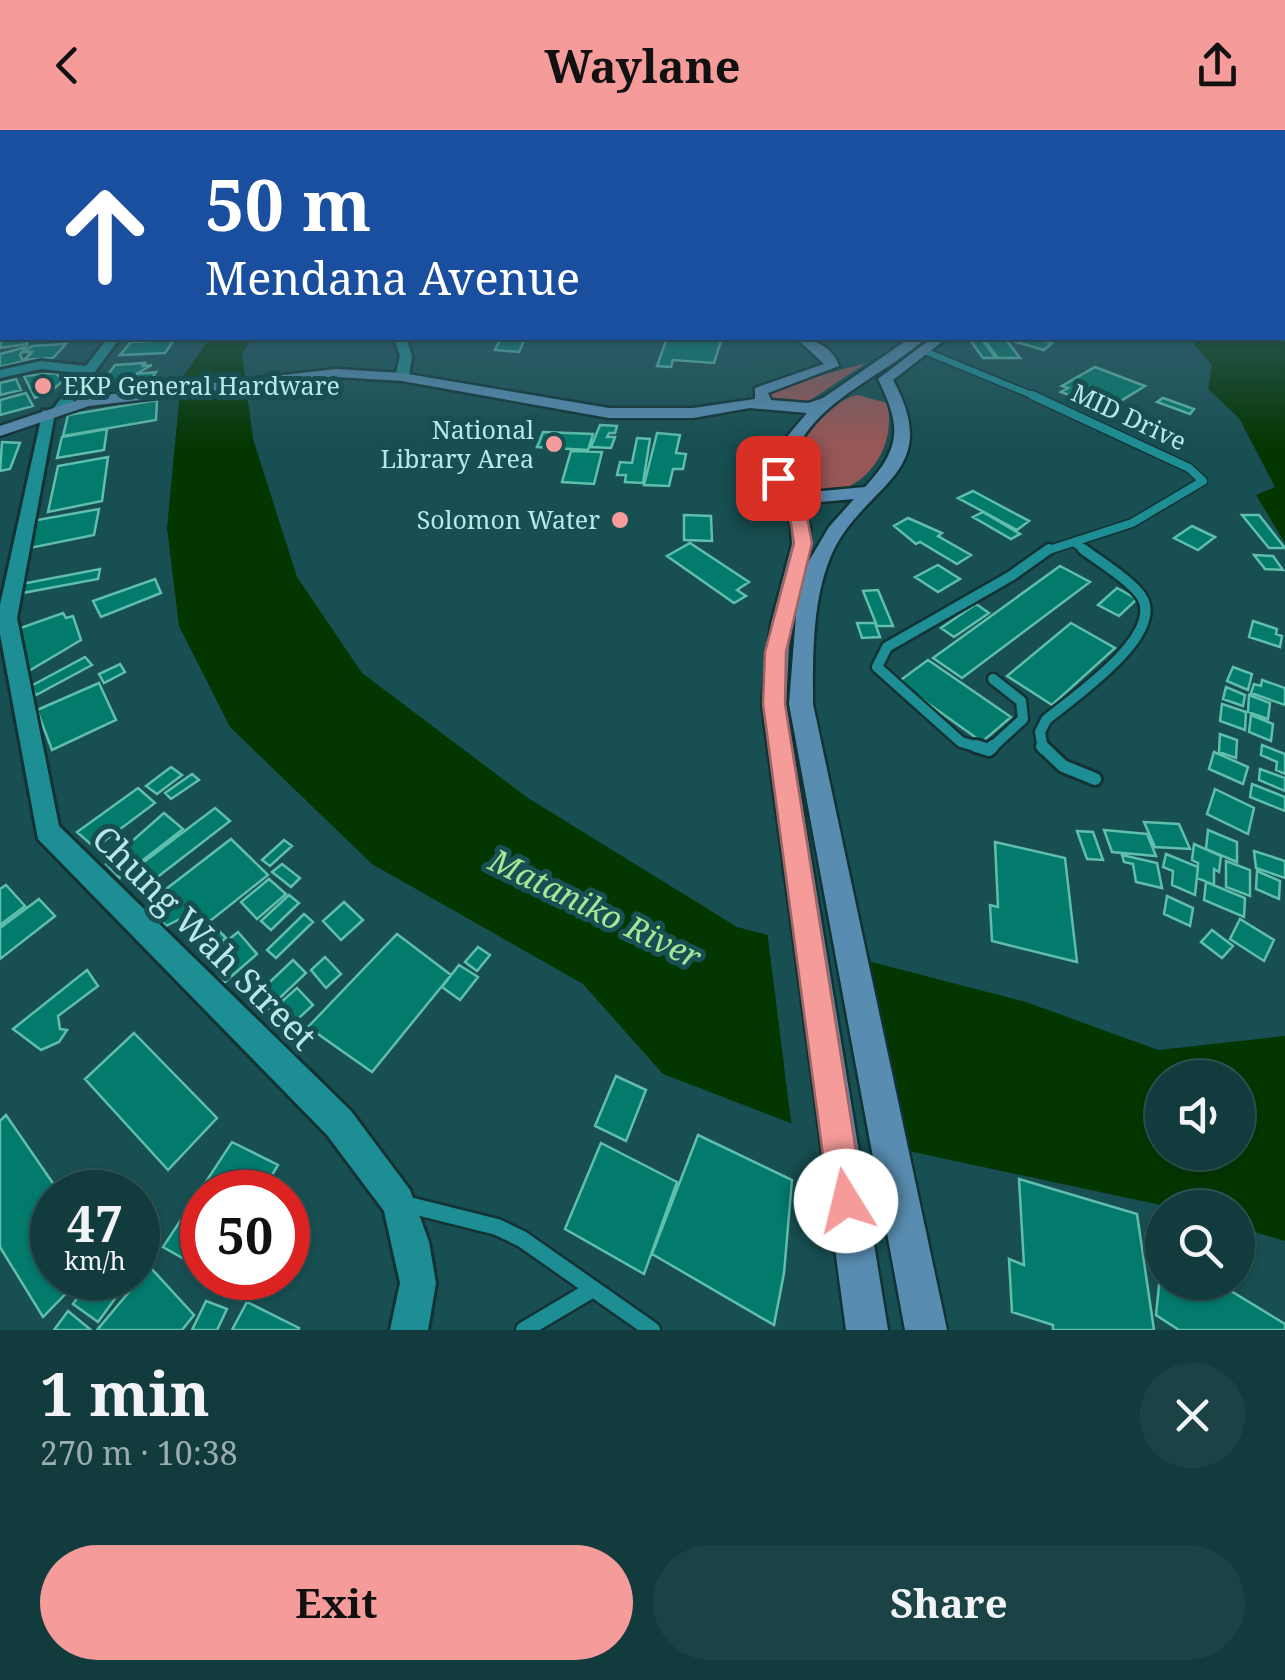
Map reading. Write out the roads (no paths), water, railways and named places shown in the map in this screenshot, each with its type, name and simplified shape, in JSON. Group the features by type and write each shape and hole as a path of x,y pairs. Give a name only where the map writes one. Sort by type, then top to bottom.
{"main road":[{"path":"805,340 830,358 860,363 889,359"},
{"path":"864,1320 774,704 776,652 803,543 798,517 779,493 778,478 782,459 801,431 836,398 889,359 927,342"},
{"path":"923,1317 800,704 801,656 817,566 827,544 904,447 905,430 898,402 885,379 927,342"},
{"path":"801,431 764,403 760,392 828,370 832,366 830,358"},
{"path":"0,431 54,411 164,391 288,377 356,374 402,377 610,413 693,413 764,403 799,409 869,391 890,395 898,402"},
{"path":"778,478 808,498 867,492"}],"street":[{"path":"54,411 112,340"},
{"path":"401,340 406,356 402,377"},
{"path":"0,374 41,365 86,370"},
{"name":"Chung Wah Street","path":"54,411 7,618 47,831 339,1123 398,1202"},
{"path":"398,1202 418,1282 408,1330"}],"lane":[{"name":"MID Drive","path":"927,342 1189,468 1203,481 1150,515 1074,542"},
{"path":"994,679 1021,700 1023,720 989,750 961,742 877,667 887,647 1011,576 1052,546 1074,542 1141,594 1147,605 1147,620 1123,654 1046,720 1040,736 1046,756 1066,770 1095,779"},
{"path":"398,1202 497,1227 522,1239 652,1330"},
{"path":"524,1330 593,1289"}],"water":[{"name":"Mataniko River","path":"209,340 251,340 242,354 253,439 297,577 362,673 528,798 737,927 1026,1002 1158,1050 1285,1036 1285,1241 1255,1232 1255,1190 1145,1190 1145,1202 806,1129 663,1074 583,984 372,864 230,727 179,626 167,528 184,375"},
{"path":"1199,340 1285,340 1285,543 1256,495 1275,487 1239,418 1208,389 1212,365 1194,344"}],"place":[{"name":"EKP General Hardware","path":"43,386"},
{"name":"National Library Area","path":"554,444"},
{"name":"Solomon Water","path":"620,520"}]}
